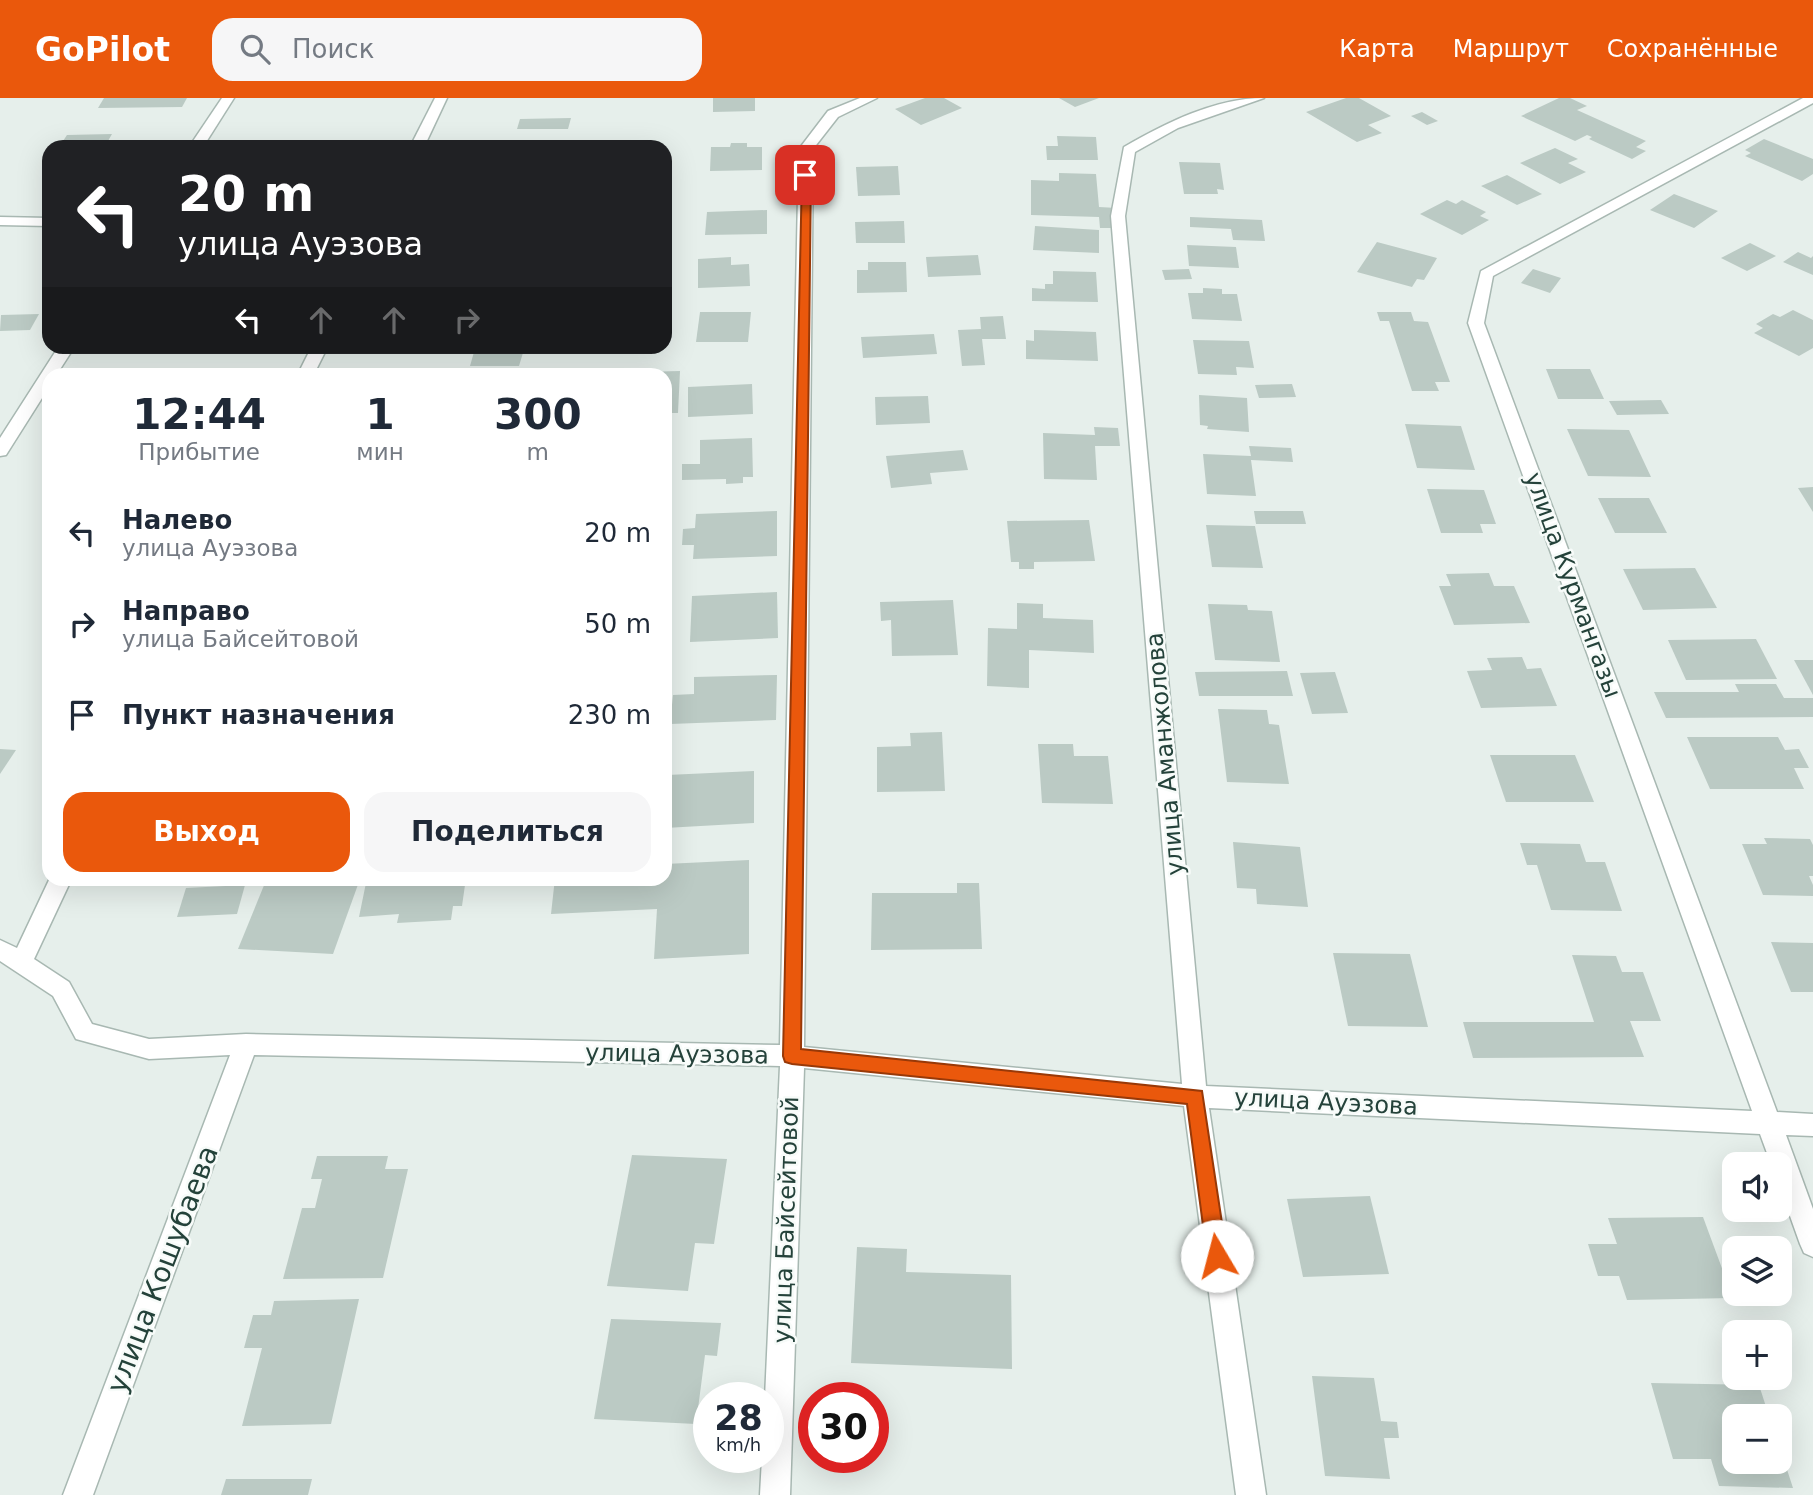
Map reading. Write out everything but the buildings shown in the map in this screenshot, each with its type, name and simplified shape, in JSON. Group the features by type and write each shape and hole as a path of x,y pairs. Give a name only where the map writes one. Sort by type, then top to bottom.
{"street":[{"path":"200,140 228,98"},
{"path":"420,140 441,98"},
{"name":"улица Байсейтовой","path":"775,1495 792,1056 806,149 833,114 871,98"},
{"name":"улица Аманжолова","path":"1251,1495 1195,1096 1118,216 1129,150 1173,125 1258,98"},
{"name":"улица Курмангазы","path":"1813,98 1486,274 1476,323 1813,1244"},
{"path":"0,221 42,222"},
{"path":"0,451 42,385"},
{"path":"21,962 57,886"},
{"name":"улица Ауэзова","path":"0,949 61,989 84,1032 149,1049 246,1044 792,1056 1195,1096 1813,1125"},
{"name":"улица Кошубаева","path":"78,1495 246,1044"}],"route":[{"path":"805,175 792,1056 1195,1096 1217,1256"}]}
